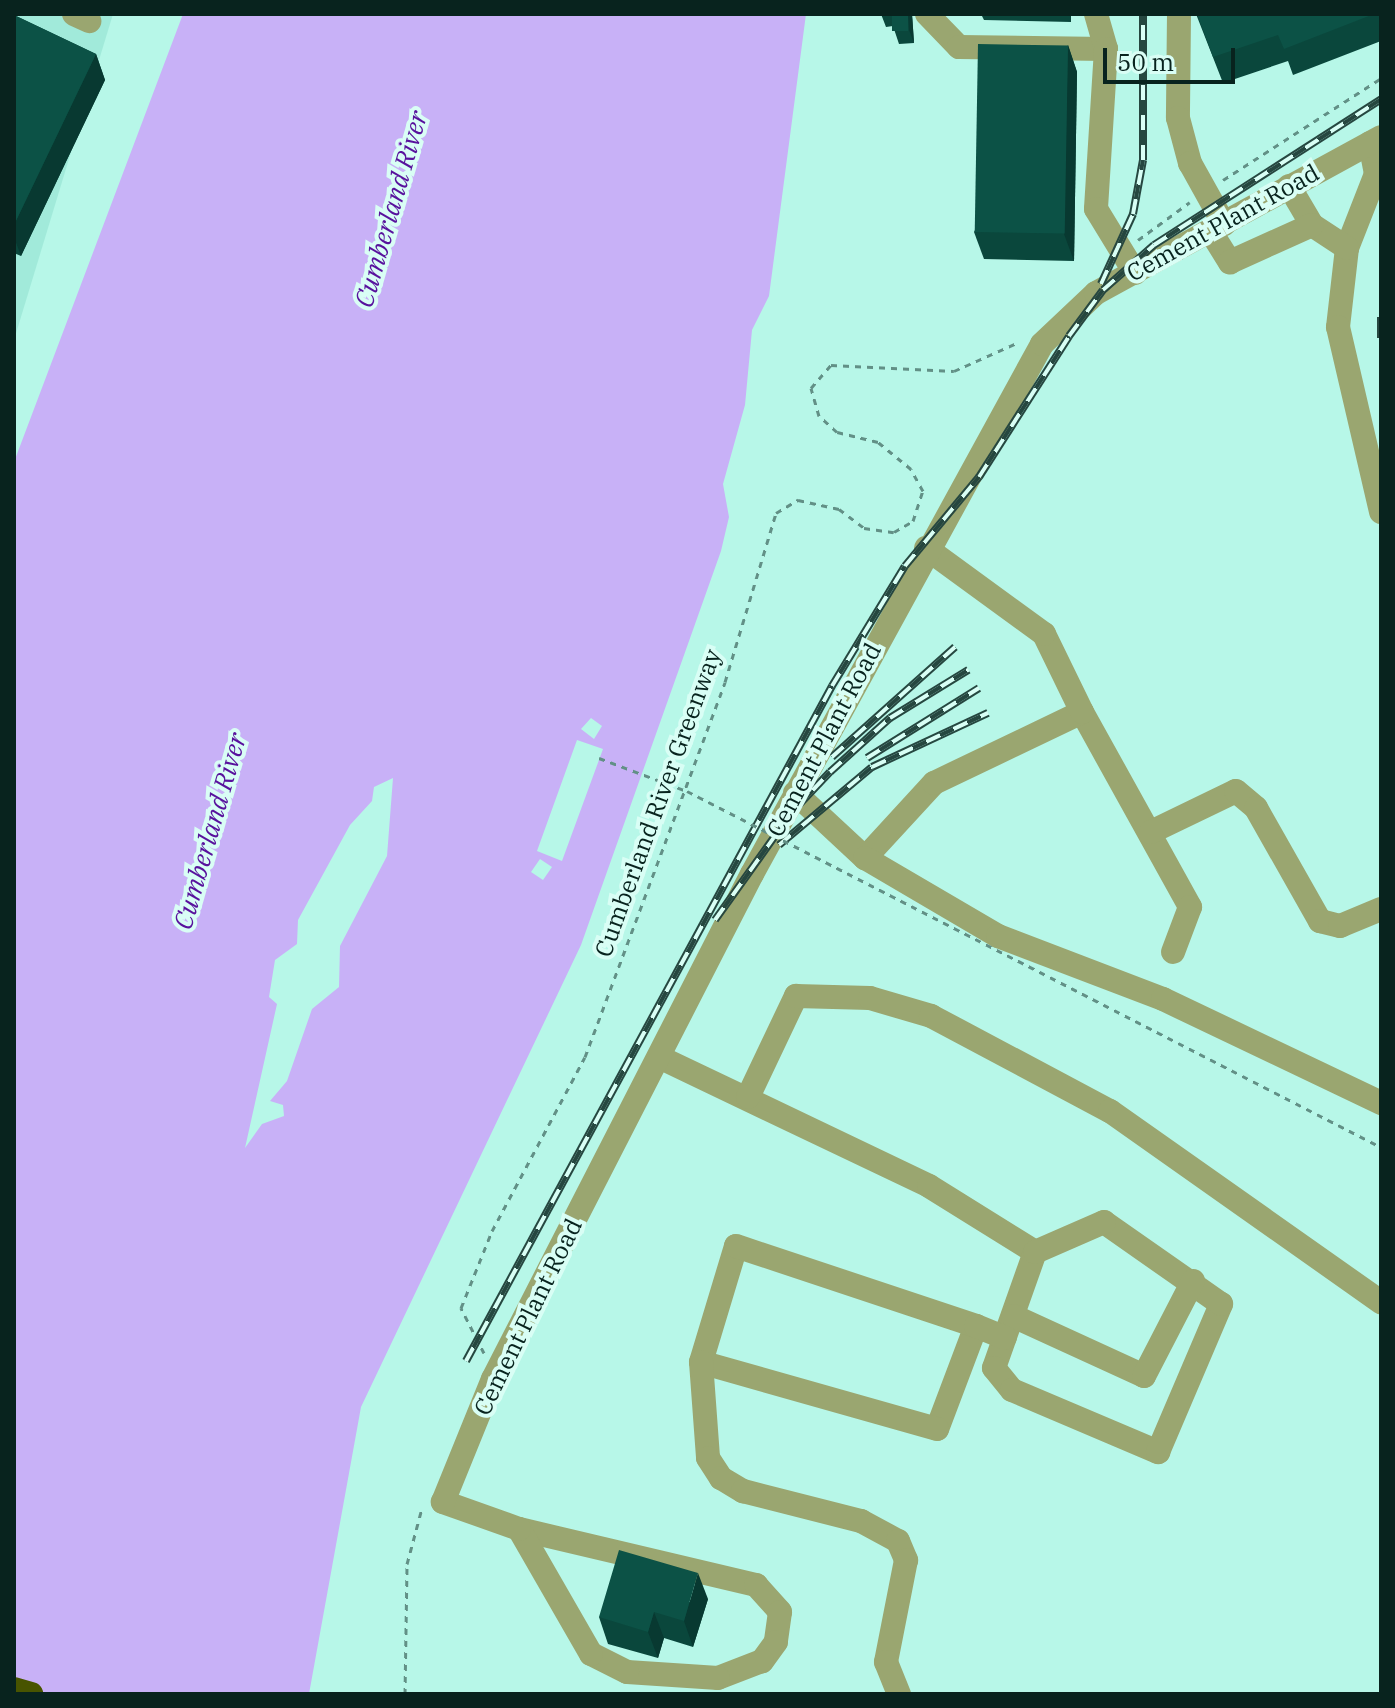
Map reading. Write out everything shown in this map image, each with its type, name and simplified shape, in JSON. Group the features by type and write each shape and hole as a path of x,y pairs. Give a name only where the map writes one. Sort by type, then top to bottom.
{"highway":[{"path":"14,1689 31,1694"}],"street":[{"path":"927,14 959,47 1106,49"},
{"path":"1096,14 1106,49 1096,209 1128,265"},
{"path":"1179,14 1178,118 1230,262 1312,225"},
{"path":"1375,140 1376,174 1347,248 1338,327 1381,512"},
{"name":"Cement Plant Road","path":"433,1503 493,1379 795,793 926,548 1042,344 1071,310 1128,265 1217,228 1375,140"},
{"path":"1289,186 1312,225 1347,248"},
{"path":"926,548 1044,634 1082,712 1190,907 1173,952"},
{"path":"865,858 934,783 1082,712"},
{"path":"1151,832 1236,791 1256,808 1320,921 1340,926 1381,909"},
{"path":"795,793 865,858 998,936 1163,999 1381,1103"},
{"path":"748,1097 796,996 870,998 931,1016 1110,1111 1381,1302"},
{"path":"659,1057 929,1186 1035,1252"},
{"path":"1104,1222 1193,1281 1221,1304 1158,1452 1012,1390 994,1368 1035,1252 1104,1222"},
{"path":"899,1694 886,1662 906,1560 898,1541 861,1521 743,1491 721,1478 708,1458 701,1362 736,1246 976,1326 1009,1327 1144,1376 1193,1281"},
{"path":"701,1362 937,1429 976,1326"},
{"path":"433,1503 519,1529 756,1585 780,1612 776,1642 762,1661 718,1678 627,1672 591,1654 519,1529"}],"path":[{"path":"1128,265 1204,193 1381,78"},
{"name":"Cumberland River Greenway","path":"481,1367 479,1338 461,1308 492,1231 585,1057 725,682 776,513 798,500 839,509 864,528 894,532 913,521 923,491 911,469 878,442 837,432 819,416 811,388 831,365 954,371 1011,350 1027,331"},
{"path":"599,758 687,791 1381,1147"},
{"path":"405,1694 407,1564 433,1503"}],"shaded area":[{"path":"14,14 113,14 14,340"}],"water":[{"name":"Cumberland River","path":"183,14 806,14 769,296 752,330 745,405 723,484 729,517 721,551 581,945 361,1407 309,1694 14,1694 14,462","holes":["591,718 602,726 594,739 581,729","577,740 603,749 562,861 537,851","393,778 387,856 340,946 339,987 312,1009 287,1081 270,1101 283,1105 284,1116 262,1124 245,1148 277,1004 269,997 275,960 297,944 298,920 350,825 372,801 374,787","540,859 552,867 543,880 531,872"]}],"building":[{"path":"892,14 908,14 908,31 892,31"},
{"path":"1197,14 1374,14 1284,49 1278,35 1213,57"},
{"path":"14,15 96,54 14,225"},
{"path":"978,44 1068,46 1065,234 975,232"},
{"path":"619,1550 698,1573 684,1621 654,1612 648,1632 599,1617"}],"railway":[{"path":"1101,284 1133,214 1143,160 1143,14"},
{"path":"466,1361 832,686 905,566 979,477 1069,336 1103,290 1154,245 1381,99"},
{"path":"1381,317 1381,338"},
{"path":"832,757 955,647"},
{"path":"715,920 792,812 830,772 890,718 968,670"},
{"path":"867,758 979,688"},
{"path":"779,845 872,767 988,713"}]}
